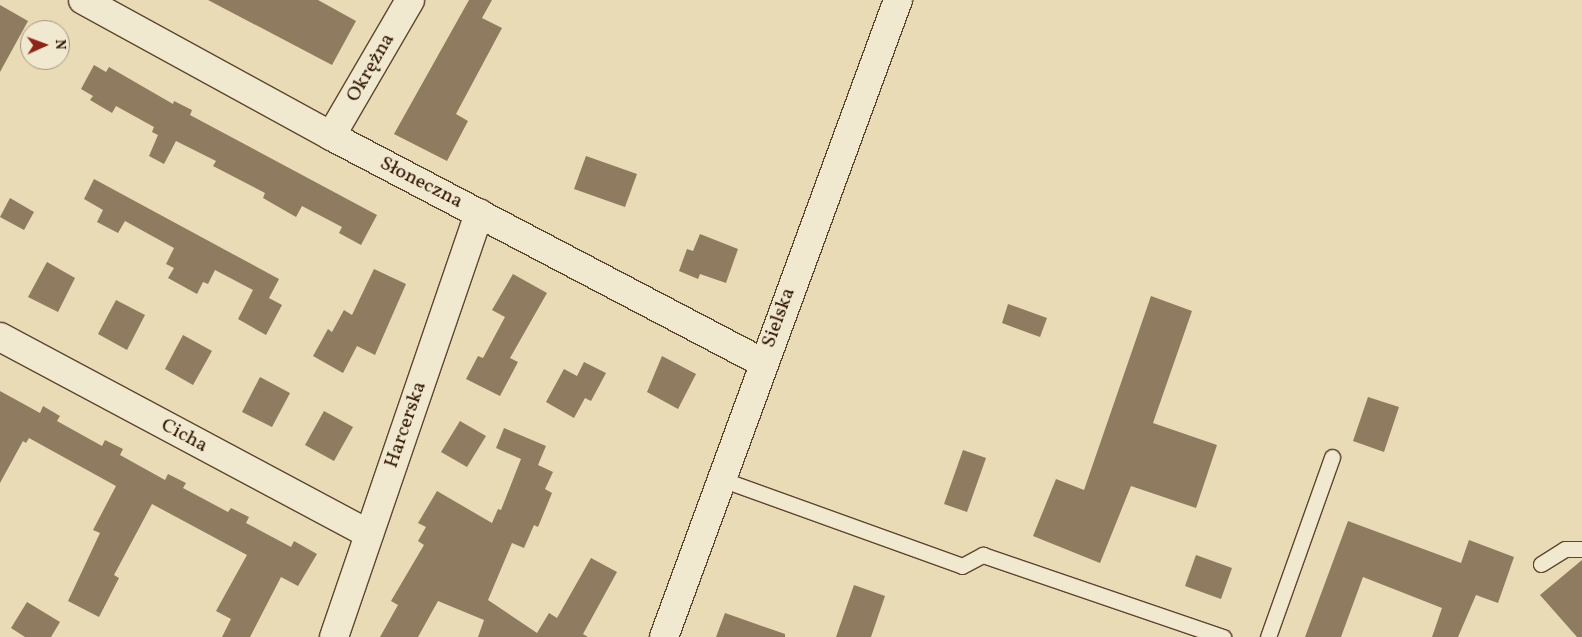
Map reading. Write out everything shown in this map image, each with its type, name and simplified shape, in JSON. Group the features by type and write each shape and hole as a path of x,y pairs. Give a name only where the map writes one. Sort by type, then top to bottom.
{"street":[{"name":"Słoneczna","path":"83,0 331,136 762,362"},
{"name":"Okrężna","path":"331,136 410,0"},
{"name":"Sielska","path":"664,637 762,362 898,0"},
{"name":"Harcerska","path":"334,637 479,213"},
{"name":"Cicha","path":"0,337 369,534"}],"lane":[{"path":"1268,637 1332,458"},
{"path":"720,479 962,566 983,555 1223,637"},
{"path":"1541,564 1565,549 1582,549"}],"building":[{"path":"208,0 318,0 356,21 332,65"},
{"path":"469,0 492,0 482,18 502,28 456,114 468,121 447,161 394,134"},
{"path":"0,5 26,20 20,20 20,36 0,72"},
{"path":"94,65 106,72 109,67 173,104 174,101 192,110 190,115 377,215 361,245 339,233 342,227 302,206 296,217 263,198 265,193 213,166 216,161 176,141 164,164 149,156 158,135 152,132 154,127 116,106 112,113 90,100 93,96 81,89"},
{"path":"586,156 637,174 625,207 574,189"},
{"path":"94,179 279,279 269,298 282,305 266,335 238,319 253,290 215,270 208,284 203,282 197,294 168,278 174,268 166,264 174,248 125,221 118,233 97,222 103,210 84,199"},
{"path":"10,198 34,212 24,230 0,217"},
{"path":"700,234 738,249 726,283 700,274 698,279 679,271 687,249 693,251"},
{"path":"47,262 75,278 58,312 28,297"},
{"path":"374,269 406,284 375,355 357,346 343,373 313,356 328,329 332,332 344,310 352,315"},
{"path":"513,274 547,293 510,358 518,362 500,396 466,379 478,356 483,358 505,317 492,310"},
{"path":"1151,296 1192,311 1153,423 1217,445 1196,508 1131,486 1100,563 1033,536 1056,479 1084,490"},
{"path":"116,300 145,315 127,350 98,334"},
{"path":"1008,304 1047,318 1040,337 1002,323"},
{"path":"183,335 212,351 193,385 165,369"},
{"path":"662,356 696,374 678,409 647,392"},
{"path":"584,362 606,373 591,401 585,398 574,418 546,402 564,369 577,376"},
{"path":"260,377 290,393 272,427 242,412"},
{"path":"0,391 40,413 43,406 60,416 57,421 102,446 105,440 123,449 120,455 165,480 168,474 186,483 183,488 228,512 231,508 249,517 246,523 291,547 294,541 317,554 298,586 281,577 250,637 222,637 231,619 216,611 247,555 152,504 114,575 119,578 99,617 68,601 100,533 93,530 116,486 29,438 26,443 23,441 0,483"},
{"path":"1368,397 1399,407 1384,452 1353,441"},
{"path":"324,411 353,427 334,461 305,445"},
{"path":"460,421 486,436 467,467 441,452"},
{"path":"504,428 546,446 538,465 553,472 545,489 552,493 538,527 534,525 524,548 512,543 488,600 537,633 549,613 557,618 591,558 617,572 583,634 588,637 478,637 484,620 438,601 418,637 380,637 398,605 391,601 424,545 418,541 426,527 418,523 437,491 492,523 498,509 501,510 521,459 496,448"},
{"path":"963,450 986,458 967,512 944,504"},
{"path":"1348,521 1461,563 1469,540 1514,557 1498,603 1476,595 1458,637 1432,637 1442,608 1363,577 1341,637 1305,637"},
{"path":"1196,555 1232,568 1221,599 1185,586"},
{"path":"1582,560 1582,637 1577,637 1540,595"},
{"path":"854,585 885,596 871,637 836,637"},
{"path":"27,602 60,622 51,637 25,637 11,628"},
{"path":"725,613 785,634 785,637 716,637"}]}
